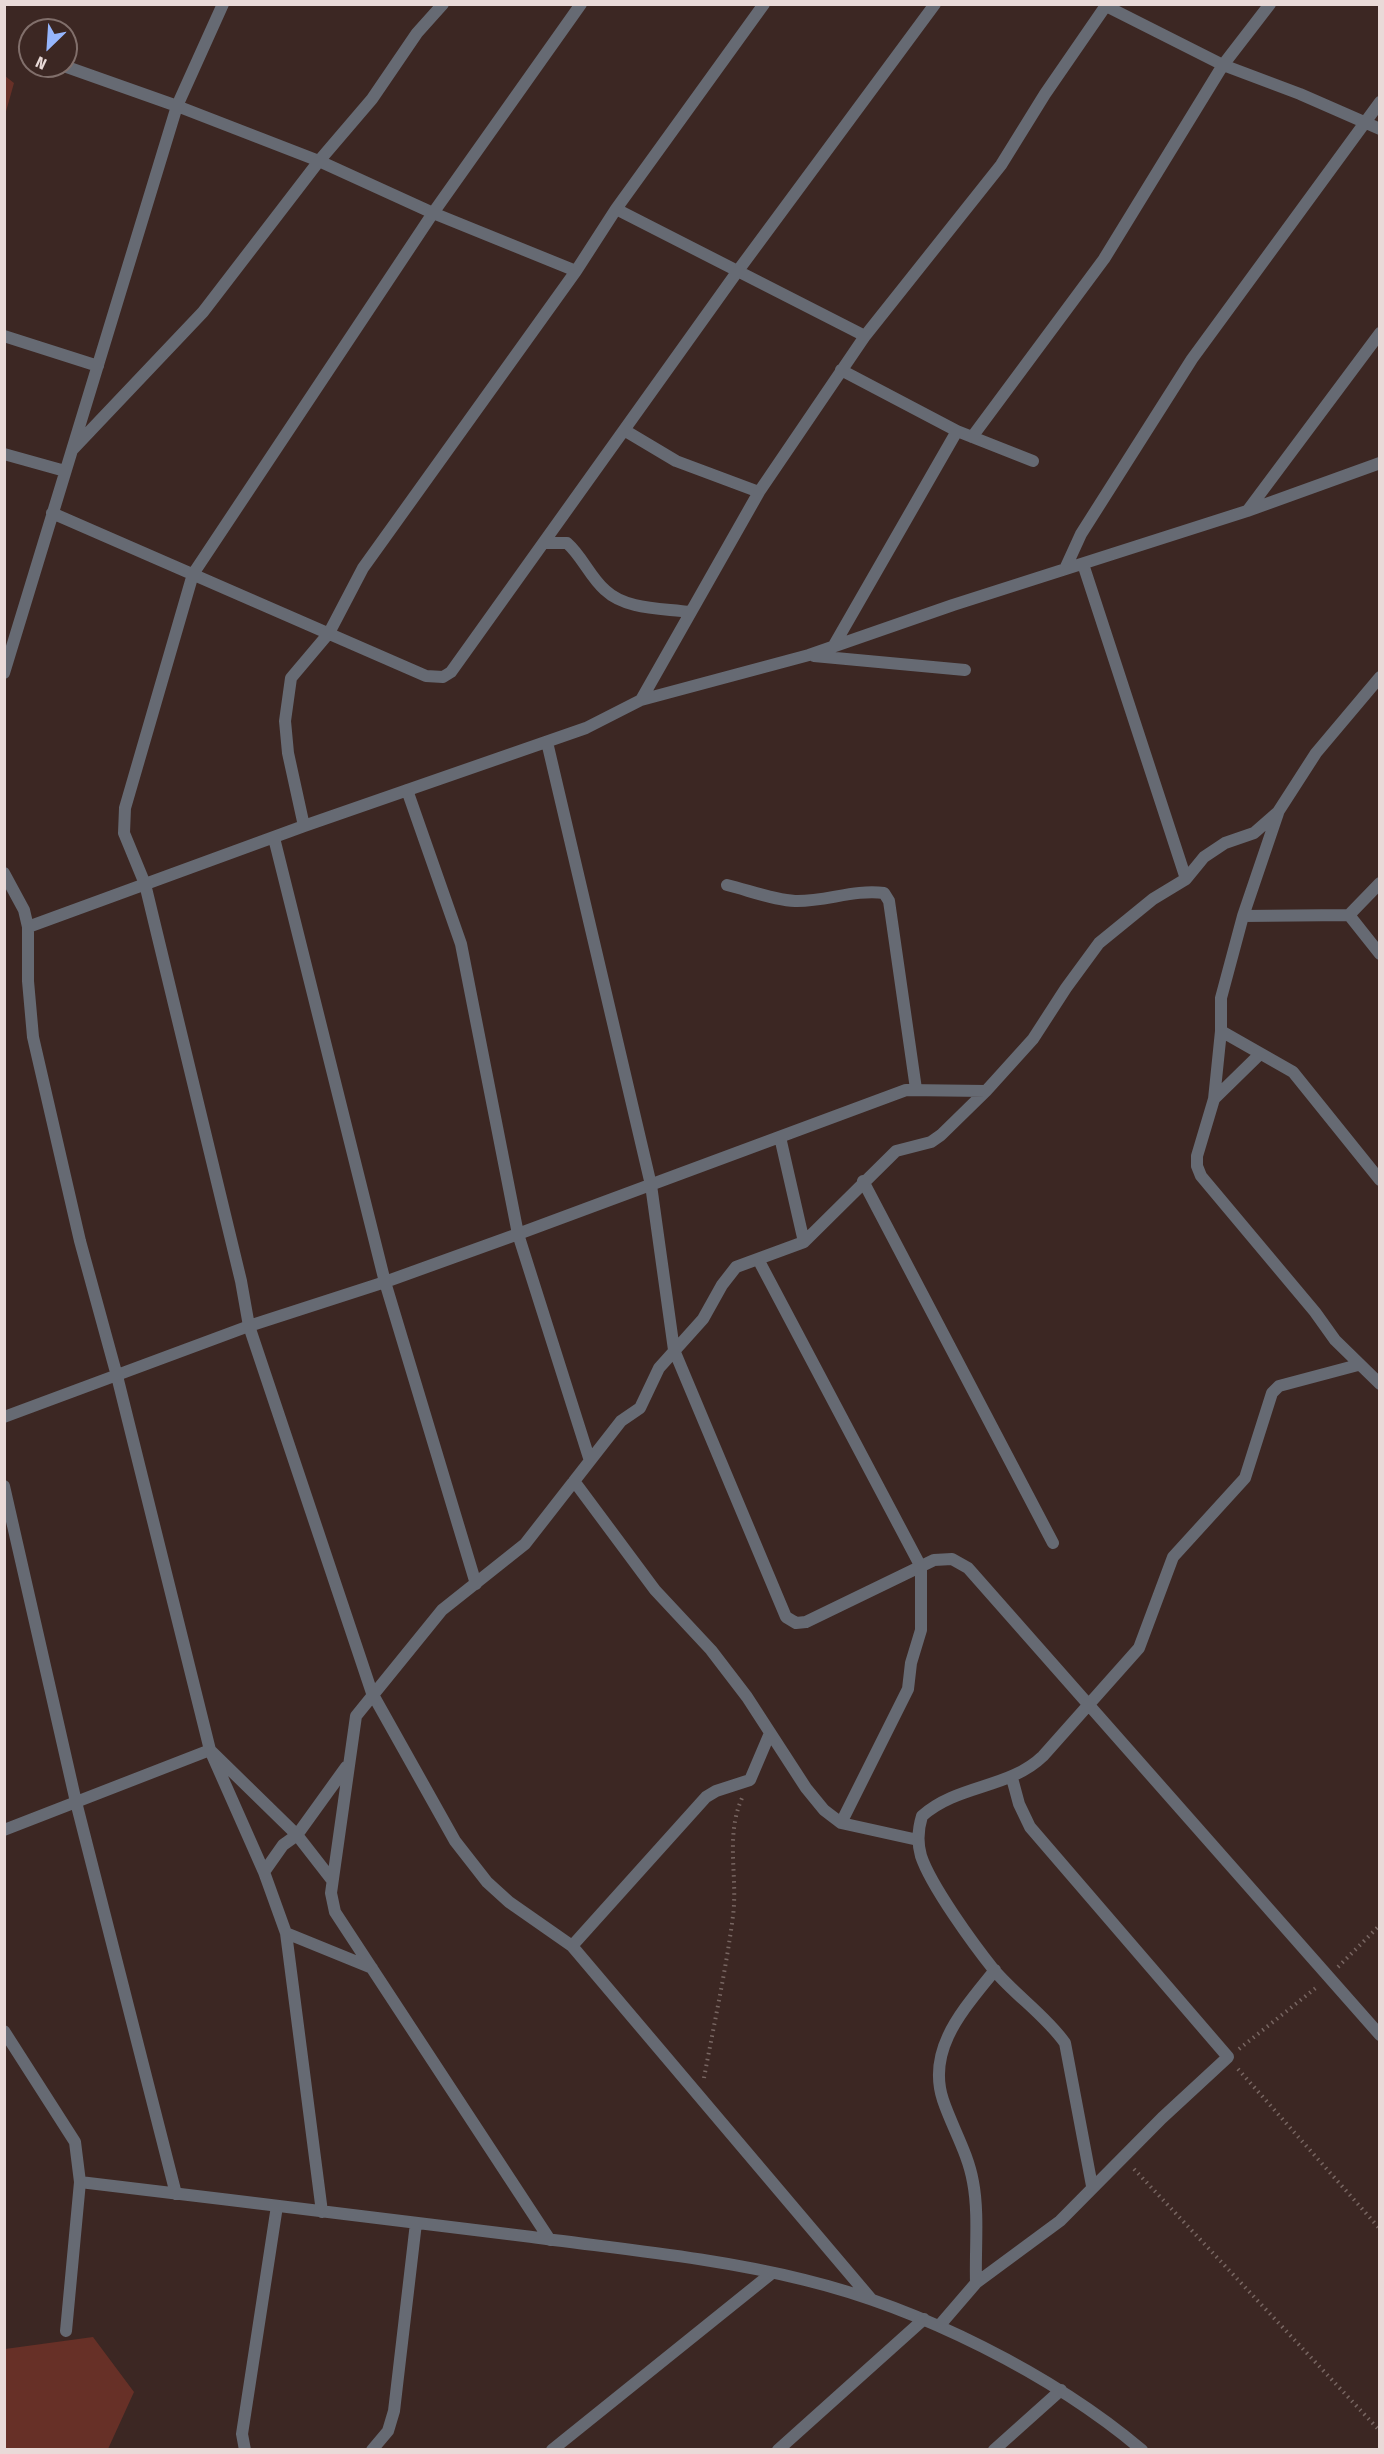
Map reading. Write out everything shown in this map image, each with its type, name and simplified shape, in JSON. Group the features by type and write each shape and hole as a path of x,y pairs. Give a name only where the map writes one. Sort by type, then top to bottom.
{"street":[{"path":"4,673 177,106 223,4"},
{"path":"70,452 203,312 319,161 372,99 417,33 443,4"},
{"path":"581,4 433,213 193,574 124,808 124,833 145,884 241,1281 249,1326 372,1694 454,1841 487,1882 509,1902 572,1946 871,2299"},
{"path":"304,826 288,753 285,721 291,678 329,633 363,568 576,272 616,208 764,4"},
{"path":"52,513 426,676 443,677 452,672 737,272 935,4"},
{"path":"972,437 1104,259 1223,65 1270,4"},
{"path":"641,700 759,492 866,336 1001,165 1045,94 1106,5 1223,65 1380,129"},
{"path":"78,71 177,106 319,161 433,213 576,272"},
{"path":"1065,569 1082,534 1192,358 1380,102"},
{"path":"616,208 737,272 866,336"},
{"path":"1247,511 1380,333"},
{"path":"4,336 98,366"},
{"path":"841,370 957,431 1033,461"},
{"path":"624,430 676,460 759,492"},
{"path":"833,647 957,431"},
{"path":"4,454 65,471"},
{"path":"28,927 304,826 586,728 641,700 809,655 1247,511 1380,463"},
{"path":"544,543 567,543 604,590 619,600 690,612"},
{"path":"1083,564 1186,879"},
{"path":"809,655 965,670"},
{"path":"1380,677 1316,753 1278,812 1243,916 1221,998 1221,1032 1214,1100 1197,1156 1197,1166 1201,1176 1358,1365 1380,1384"},
{"path":"547,742 651,1185 674,1350 786,1617 796,1623 806,1622 944,1558 968,1568 1327,1979 1380,2035"},
{"path":"407,790 462,945 518,1234 590,1461"},
{"path":"550,2240 335,1912 331,1893 332,1880 356,1716 442,1611 525,1544 621,1421 640,1408 659,1368 703,1319 722,1285 736,1268 804,1242 896,1150 932,1142 941,1135 986,1092 1033,1040 1065,988 1099,943 1153,899 1186,879 1204,857 1225,843 1254,833 1278,812"},
{"path":"274,838 385,1282 476,1584"},
{"path":"4,873 24,910 28,927 28,981 33,1037 80,1241 117,1376 210,1749 264,1872 286,1933 322,2212"},
{"path":"1243,916 1349,915 1380,883"},
{"path":"727,885 793,901 817,900 870,891 884,893 889,901 916,1089"},
{"path":"1349,915 1380,954"},
{"path":"1221,1032 1293,1072 1380,1180"},
{"path":"1214,1100 1260,1054"},
{"path":"4,1417 249,1326 385,1282 518,1234 906,1090 986,1092"},
{"path":"780,1137 804,1242"},
{"path":"863,1181 1053,1543"},
{"path":"759,1260 921,1567 921,1630 911,1663 908,1689 841,1823"},
{"path":"1092,2186 1065,2043 1053,2027 995,1970 958,1919 929,1871 918,1839 922,1816 947,1797 1012,1778 1030,1768 1089,1706 1138,1648 1173,1557 1245,1478 1272,1394 1279,1386 1358,1365"},
{"path":"574,1481 655,1590 711,1650 806,1788 824,1810 841,1823 918,1839"},
{"path":"4,1486 76,1802 176,2194"},
{"path":"572,1946 706,1797 716,1791 750,1780 770,1733"},
{"path":"4,1830 210,1749"},
{"path":"210,1749 297,1835 332,1880"},
{"path":"264,1872 283,1845 297,1835 348,1763"},
{"path":"939,2326 976,2283 1060,2221 1092,2186 1228,2057 1030,1827 1012,1778"},
{"path":"286,1933 372,1968"},
{"path":"976,2283 974,2184 943,2098 938,2075 942,2050 951,2027 995,1970"},
{"path":"4,2031 75,2142 80,2182 66,2331"},
{"path":"80,2182 660,2253 772,2273 871,2299 939,2326 1061,2390 1142,2450"},
{"path":"245,2450 242,2434 277,2206"},
{"path":"372,2450 388,2431 393,2411 416,2223"},
{"path":"552,2450 772,2273"},
{"path":"778,2450 924,2319"},
{"path":"994,2450 1061,2390"}],"path":[{"path":"701,2096 733,1913 731,1853 734,1825 750,1780"},
{"path":"1380,1925 1327,1979 1228,2057 1380,2229"},
{"path":"1123,2157 1380,2431"}],"shaded area":[{"path":"5,76 14,83 5,115"},
{"path":"93,2337 134,2392 108,2449 5,2449 5,2349"}]}
